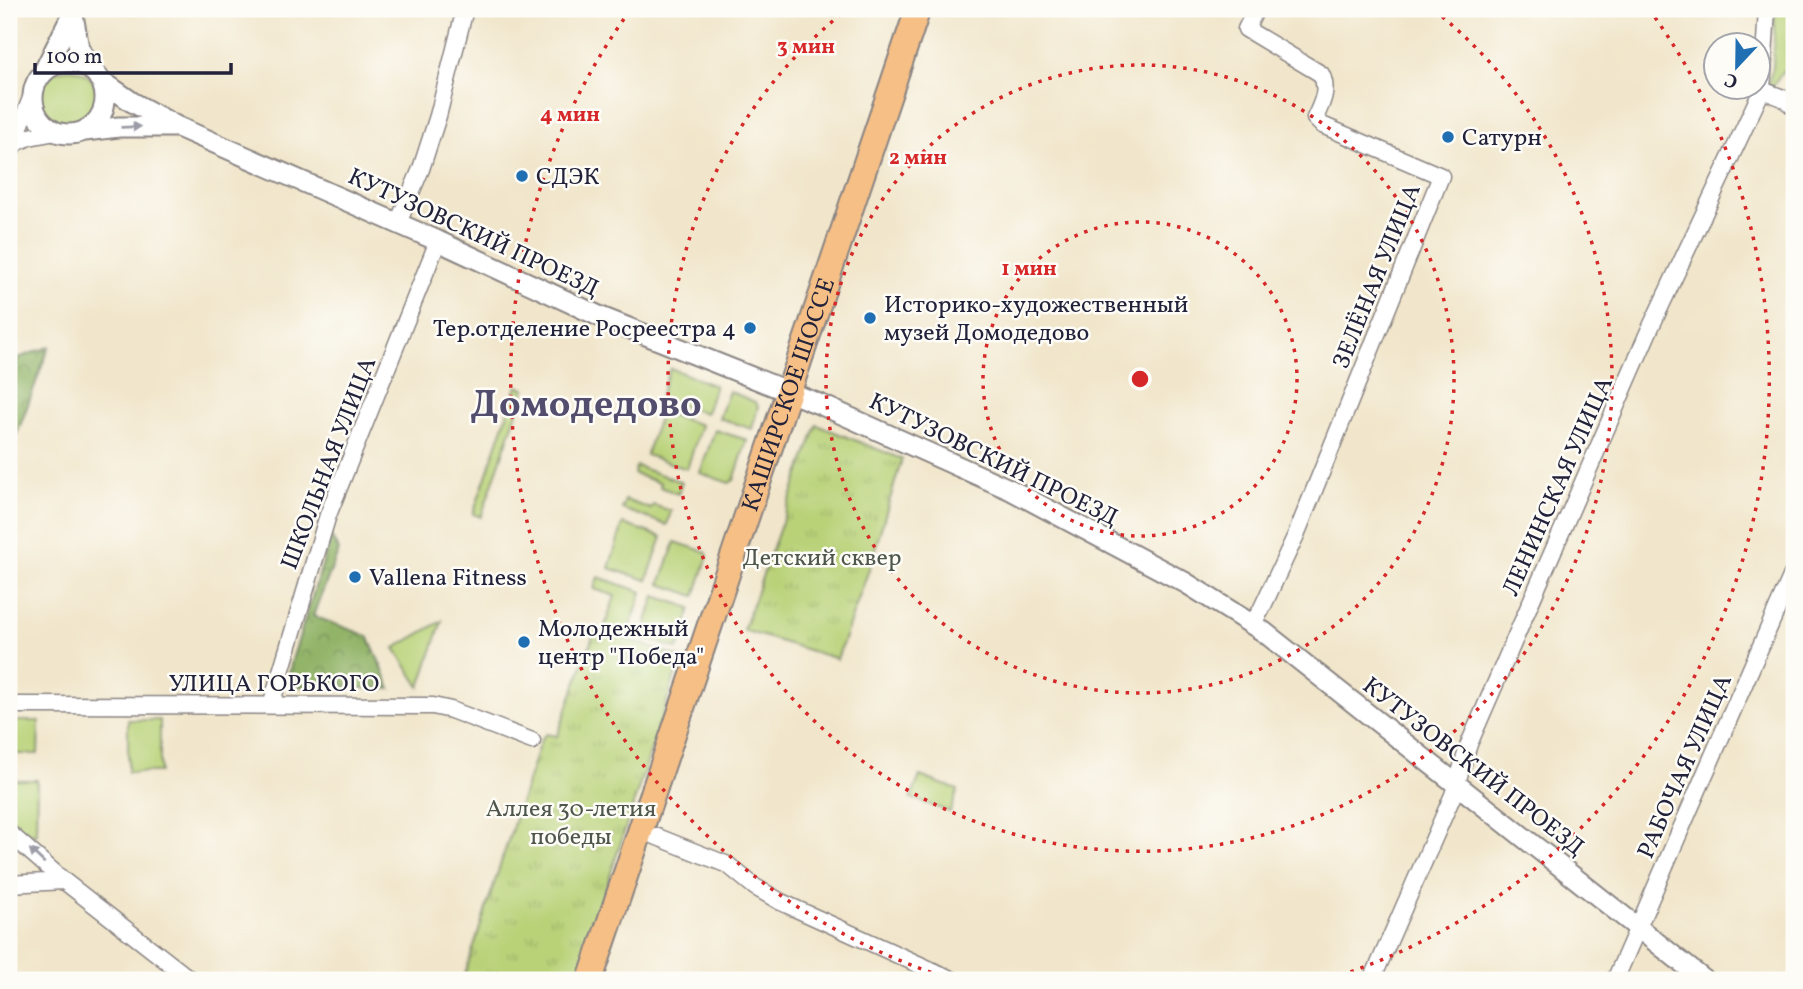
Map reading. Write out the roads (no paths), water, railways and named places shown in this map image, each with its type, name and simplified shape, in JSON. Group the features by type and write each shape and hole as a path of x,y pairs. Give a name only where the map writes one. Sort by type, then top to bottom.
{"main road":[{"name":"КАШИРСКОЕ ШОССЕ","path":"607,980 797,395 918,9"},
{"name":"КАШИРСКОЕ ШОССЕ","path":"590,980 933,9"}],"street":[{"path":"398,223 421,169 438,116 465,9"},
{"name":"ЗЕЛЁНАЯ УЛИЦА","path":"1252,624 1296,535 1441,176 1322,125 1315,118 1323,99 1325,82 1321,74 1246,29 1256,9"},
{"name":"ЛЕНИНСКАЯ УЛИЦА","path":"1766,32 1767,9"},
{"path":"11,150 33,93 74,12"},
{"path":"74,12 79,48 105,98 103,108 93,125 84,131"},
{"path":"42,74 59,64 68,63 78,64 95,75"},
{"name":"КУТУЗОВСКИЙ ПРОЕЗД","path":"95,75 132,102 178,127 398,223 601,317 905,441 1044,507 1186,583 1252,624 1704,980"},
{"path":"33,93 35,111 39,118 56,132"},
{"path":"1772,94 1794,107"},
{"name":"ЛЕНИНСКАЯ УЛИЦА","path":"1372,980 1456,783 1469,744 1648,333 1756,102"},
{"path":"11,150 29,137 56,132 75,134 119,127 178,127"},
{"name":"ШКОЛЬНАЯ УЛИЦА","path":"271,705 328,515 438,241"},
{"name":"РАБОЧАЯ УЛИЦА","path":"1615,980 1794,570"},
{"name":"УЛИЦА ГОРЬКОГО","path":"9,705 433,706 451,710 532,741"},
{"path":"9,833 64,881 191,980"},
{"path":"655,835 728,865 755,887 780,902 953,980"},
{"path":"9,884 64,881"}],"place":[{"name":"Сатурн","path":"1448,137"},
{"name":"СДЭК","path":"522,176"},
{"name":"Историко-художественный музей Домодедово","path":"870,318"},
{"name":"Тер.отделение Росреестра 4","path":"750,328"},
{"name":"Vallena Fitness","path":"355,577"},
{"name":"Молодежный центр \"Победа\"","path":"524,642"}],"district":[{"name":"Домодедово","path":"586,403"}],"park label":[{"name":"Детский сквер","path":"822,557"},
{"name":"Аллея 30-летия победы","path":"571,822"}]}
